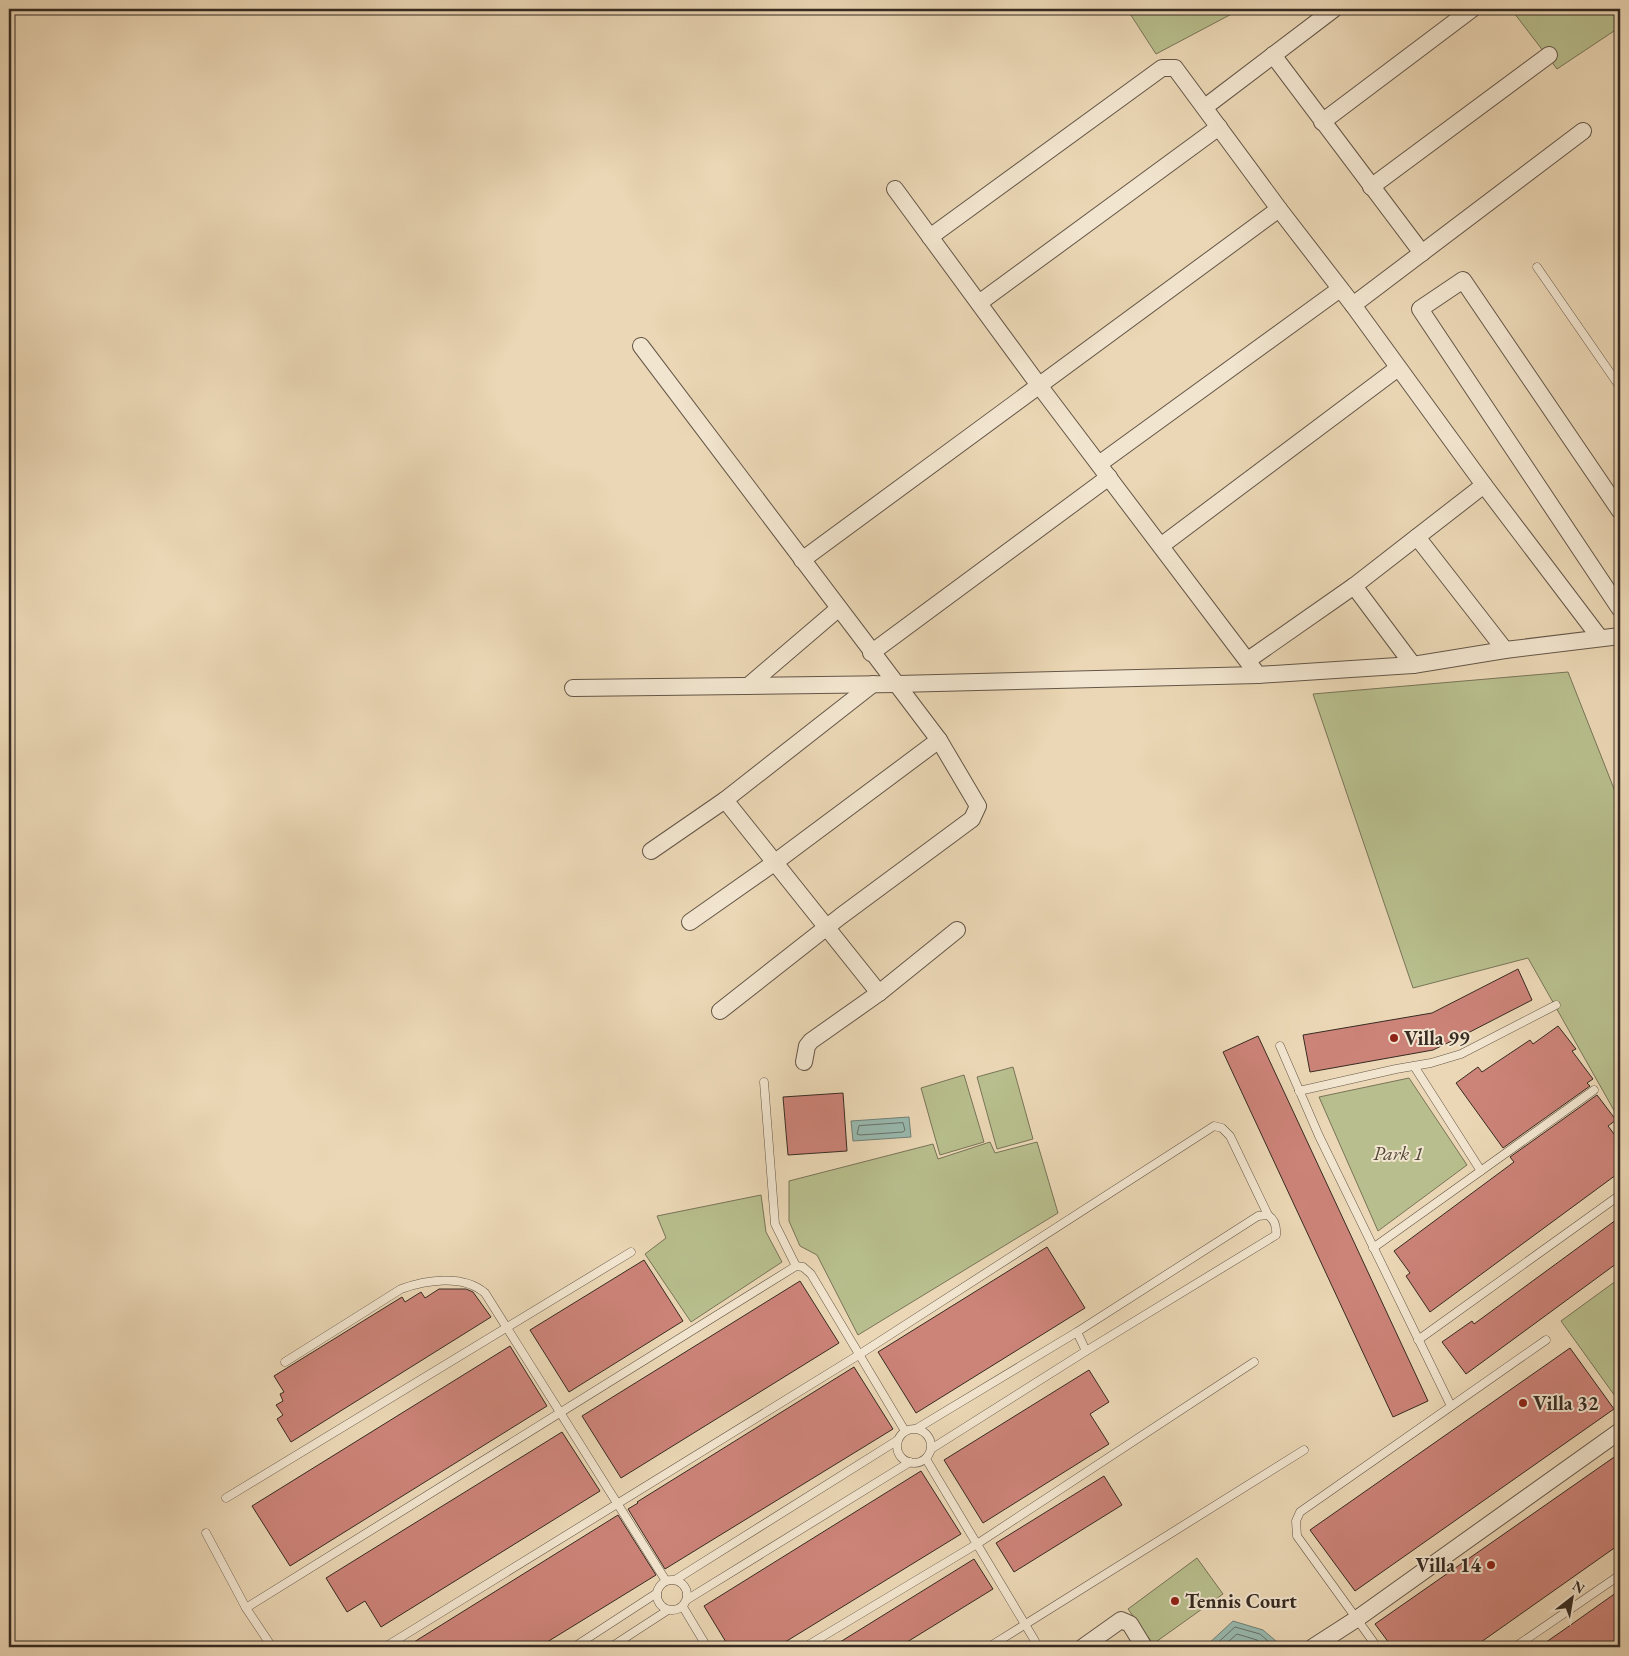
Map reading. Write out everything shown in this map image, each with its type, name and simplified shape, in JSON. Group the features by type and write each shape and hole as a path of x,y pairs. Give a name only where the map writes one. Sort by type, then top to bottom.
{"street":[{"path":"1204,107 1334,9"},
{"path":"1322,122 1472,9"},
{"path":"1273,55 1371,188 1422,253"},
{"path":"1371,188 1549,55"},
{"path":"930,237 1162,68 1170,67 1178,70 1279,209 1354,305 1484,485 1600,638"},
{"path":"979,303 1219,127"},
{"path":"1354,305 1583,131"},
{"path":"895,189 1038,384 1258,674"},
{"path":"802,560 1038,384 1279,209"},
{"path":"1620,511 1463,280 1420,309 1620,609"},
{"path":"1099,464 1340,288"},
{"path":"640,346 871,653 898,684 939,740 978,806 972,819 827,927 720,1011"},
{"path":"1162,545 1398,368"},
{"path":"871,653 1109,477"},
{"path":"1248,660 1354,586 1484,485"},
{"path":"1417,537 1505,650"},
{"path":"1354,586 1413,666"},
{"path":"748,686 838,609"},
{"path":"573,688 898,684 1258,674 1413,666 1505,650 1620,636"},
{"path":"651,851 725,800 873,684"},
{"path":"690,922 774,863 939,740"},
{"path":"725,800 879,993"},
{"path":"804,1062 807,1046 810,1041 879,993 957,930"},
{"path":"1313,1647 1358,1618 1620,1431"},
{"path":"1083,1647 1121,1620 1130,1624 1144,1647"}],"lane":[{"path":"1537,267 1620,387"},
{"path":"1299,1091 1430,1064 1473,1048 1556,1005"},
{"path":"1280,1046 1299,1091 1373,1248 1451,1406"},
{"path":"1414,1066 1481,1171"},
{"path":"764,1082 775,1224 796,1266"},
{"path":"1373,1248 1594,1090"},
{"path":"385,1647 857,1356 1214,1126 1222,1128 1230,1136 1268,1215 1273,1218 1277,1228 1276,1235 1086,1351 931,1449 926,1459 916,1463 900,1456 898,1440"},
{"path":"1418,1340 1620,1195"},
{"path":"574,1647 657,1593 666,1581 675,1580 898,1440 905,1432 916,1429 1077,1332 1258,1216 1268,1215"},
{"path":"226,1498 631,1252"},
{"path":"246,1608 796,1266 803,1267 810,1274 857,1356 905,1432"},
{"path":"285,1362 401,1289 420,1283 460,1280 470,1283 485,1293 666,1581"},
{"path":"1077,1332 1086,1351"},
{"path":"1377,1647 1358,1618 1297,1536 1296,1521 1300,1512 1546,1340"},
{"path":"805,1647 977,1544 1254,1362"},
{"path":"916,1429 926,1433 930,1438 931,1449"},
{"path":"990,1647 1304,1450"},
{"path":"926,1459 1036,1641"},
{"path":"657,1593 659,1603 668,1610 673,1611 683,1607 688,1598 910,1462"},
{"path":"206,1533 246,1608 272,1647"},
{"path":"1514,1647 1620,1575"},
{"path":"675,1580 684,1585 688,1598"},
{"path":"683,1607 707,1647"},
{"path":"611,1647 668,1610"}],"green space":[{"path":"1127,9 1241,9 1156,54"},
{"path":"1511,9 1620,9 1620,27 1557,69"},
{"path":"1568,672 1620,804 1620,1121 1528,958 1413,988 1313,694"},
{"path":"1013,1067 1033,1139 997,1149 977,1077"},
{"path":"964,1075 984,1142 940,1155 921,1088"},
{"name":"Park 1","path":"1409,1078 1467,1165 1378,1231 1319,1097"},
{"path":"990,1142 995,1153 1037,1142 1058,1213 858,1335 817,1255 800,1246 789,1221 789,1181 933,1144 938,1159"},
{"path":"761,1195 766,1232 782,1262 691,1322 645,1254 666,1238 657,1216"},
{"path":"1620,1278 1620,1403 1561,1321"},
{"name":"Tennis Court","path":"1197,1558 1223,1594 1153,1644 1128,1609"}],"water":[{"path":"909,1117 911,1137 853,1141 851,1121"},
{"path":"1233,1621 1263,1630 1283,1647 1209,1647 1207,1645"}],"building":[{"path":"1518,969 1532,1000 1462,1036 1433,1050 1310,1072 1303,1035 1432,1013"},
{"path":"1558,1026 1576,1049 1572,1051 1593,1079 1587,1083 1590,1086 1503,1148 1456,1083 1478,1067 1482,1072 1530,1040 1533,1044"},
{"path":"1258,1036 1428,1401 1393,1417 1223,1052"},
{"path":"843,1093 847,1151 788,1155 783,1097"},
{"path":"1597,1095 1616,1120 1608,1126 1620,1142 1620,1172 1430,1312 1406,1276 1410,1273 1394,1251 1514,1162 1510,1157"},
{"path":"1620,1217 1620,1261 1466,1374 1442,1342 1472,1321 1474,1324"},
{"path":"1047,1247 1085,1308 916,1413 878,1352"},
{"path":"644,1260 683,1321 569,1392 530,1330"},
{"path":"800,1281 839,1343 621,1478 582,1416"},
{"path":"439,1289 466,1289 473,1292 491,1317 291,1442 277,1419 283,1415 276,1405 283,1401 280,1394 284,1392 274,1376 402,1297 405,1302 421,1292 425,1298"},
{"path":"510,1346 547,1406 290,1566 252,1506"},
{"path":"1570,1348 1614,1409 1355,1591 1310,1530"},
{"path":"854,1367 893,1429 665,1569 628,1509"},
{"path":"1089,1370 1109,1402 1090,1414 1109,1444 983,1523 944,1460"},
{"path":"562,1432 600,1491 381,1627 365,1601 347,1612 326,1578"},
{"path":"1620,1453 1620,1544 1474,1647 1392,1647 1375,1624"},
{"path":"921,1471 961,1534 777,1647 729,1647 704,1606"},
{"path":"1104,1476 1122,1505 1014,1572 996,1543"},
{"path":"618,1515 656,1575 539,1647 406,1647"},
{"path":"974,1559 993,1589 899,1647 832,1647"},
{"path":"1620,1590 1620,1647 1539,1647 1565,1629"}],"place":[{"name":"Villa 99","path":"1394,1038"},
{"name":"Villa 32","path":"1523,1403"},
{"name":"Villa 14","path":"1491,1565"},
{"name":"Tennis Court","path":"1175,1601"}]}
